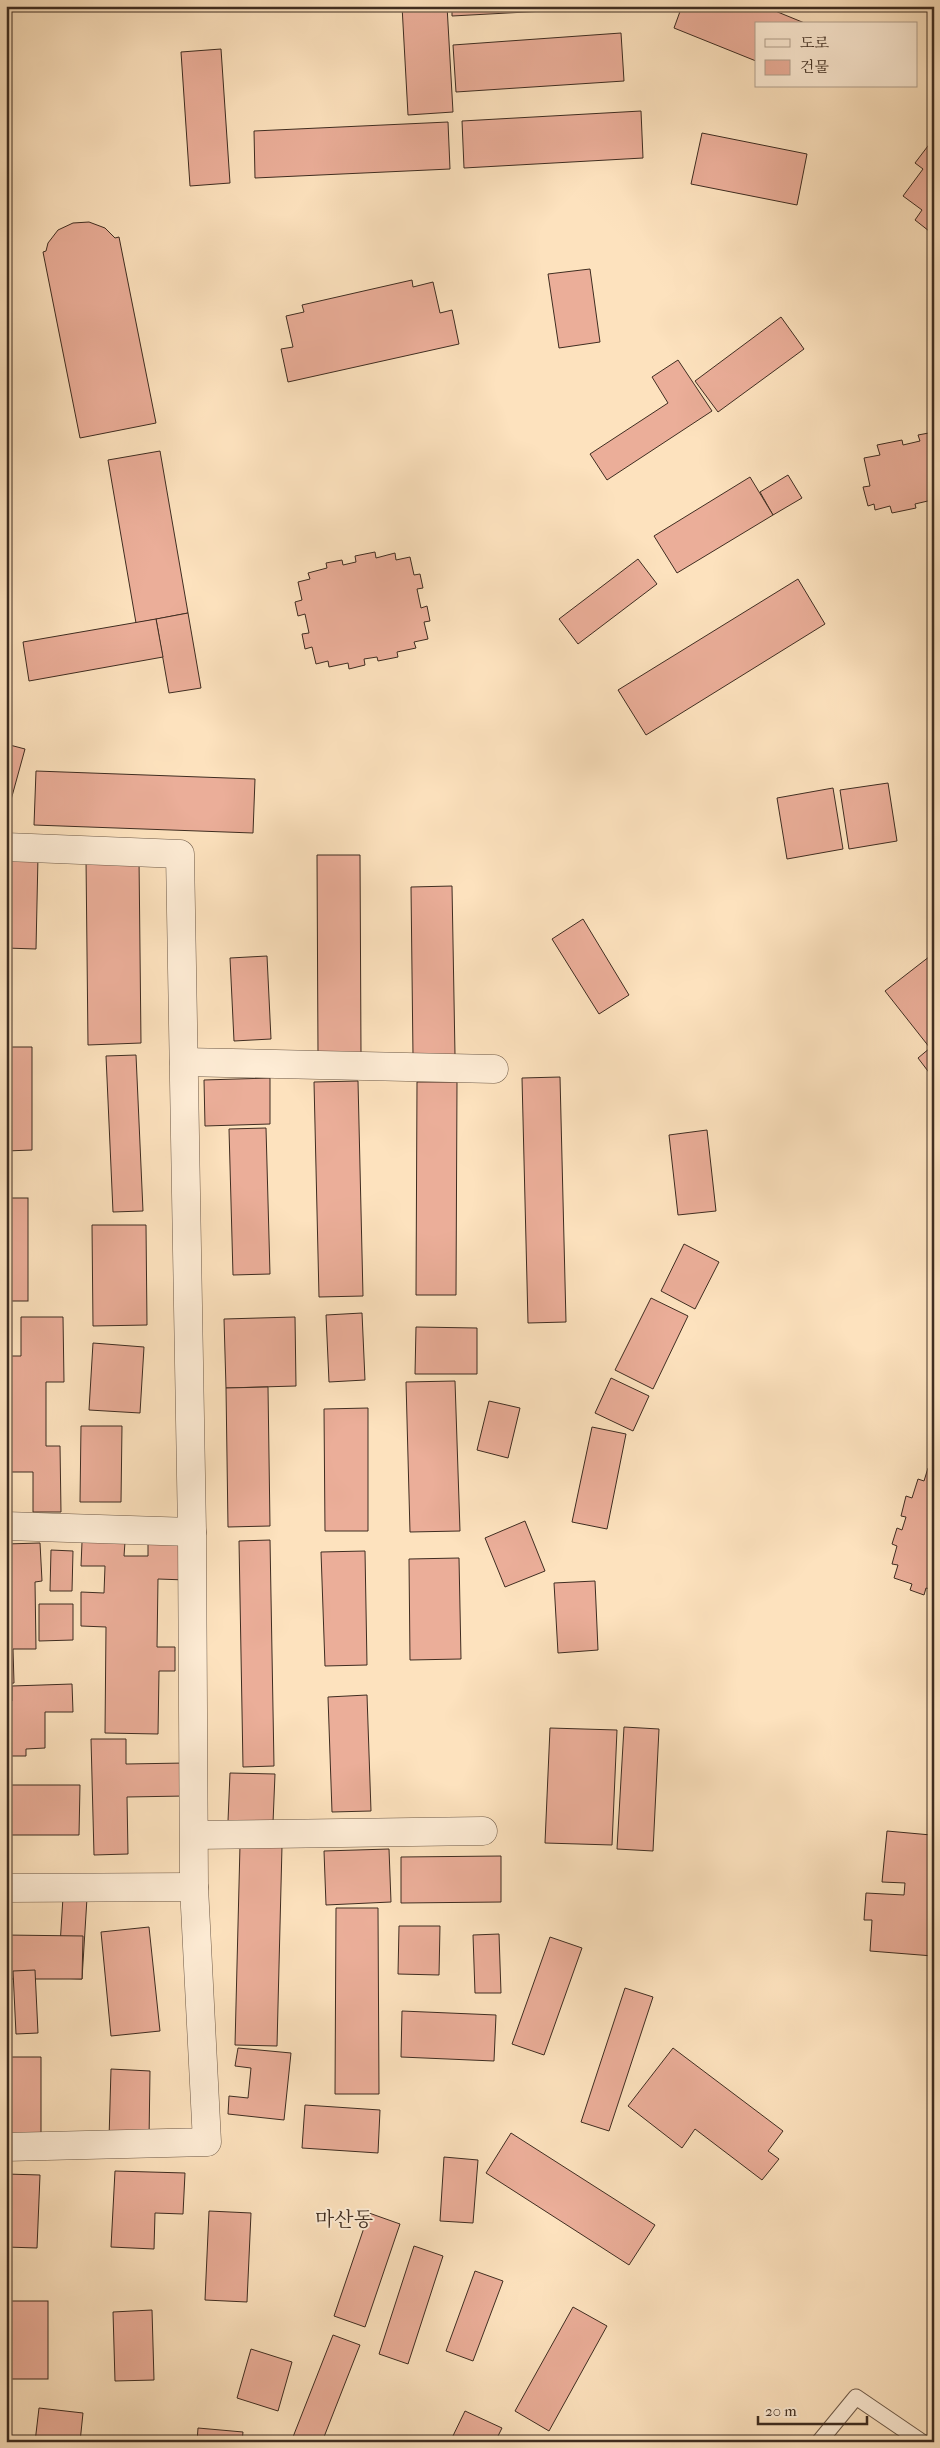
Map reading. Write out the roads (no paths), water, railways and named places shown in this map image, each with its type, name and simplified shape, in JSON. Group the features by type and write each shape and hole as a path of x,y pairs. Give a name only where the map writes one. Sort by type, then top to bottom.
{"street":[{"path":"6,847 180,854 192,1532 194,1886 207,2142 6,2147"},
{"path":"184,1062 494,1070"},
{"path":"6,1526 192,1532"},
{"path":"195,1835 483,1831"},
{"path":"6,1888 194,1886"}],"lane":[{"path":"819,2442 856,2397 922,2442"}],"district":[{"name":"마산동","path":"344,2219"}]}
